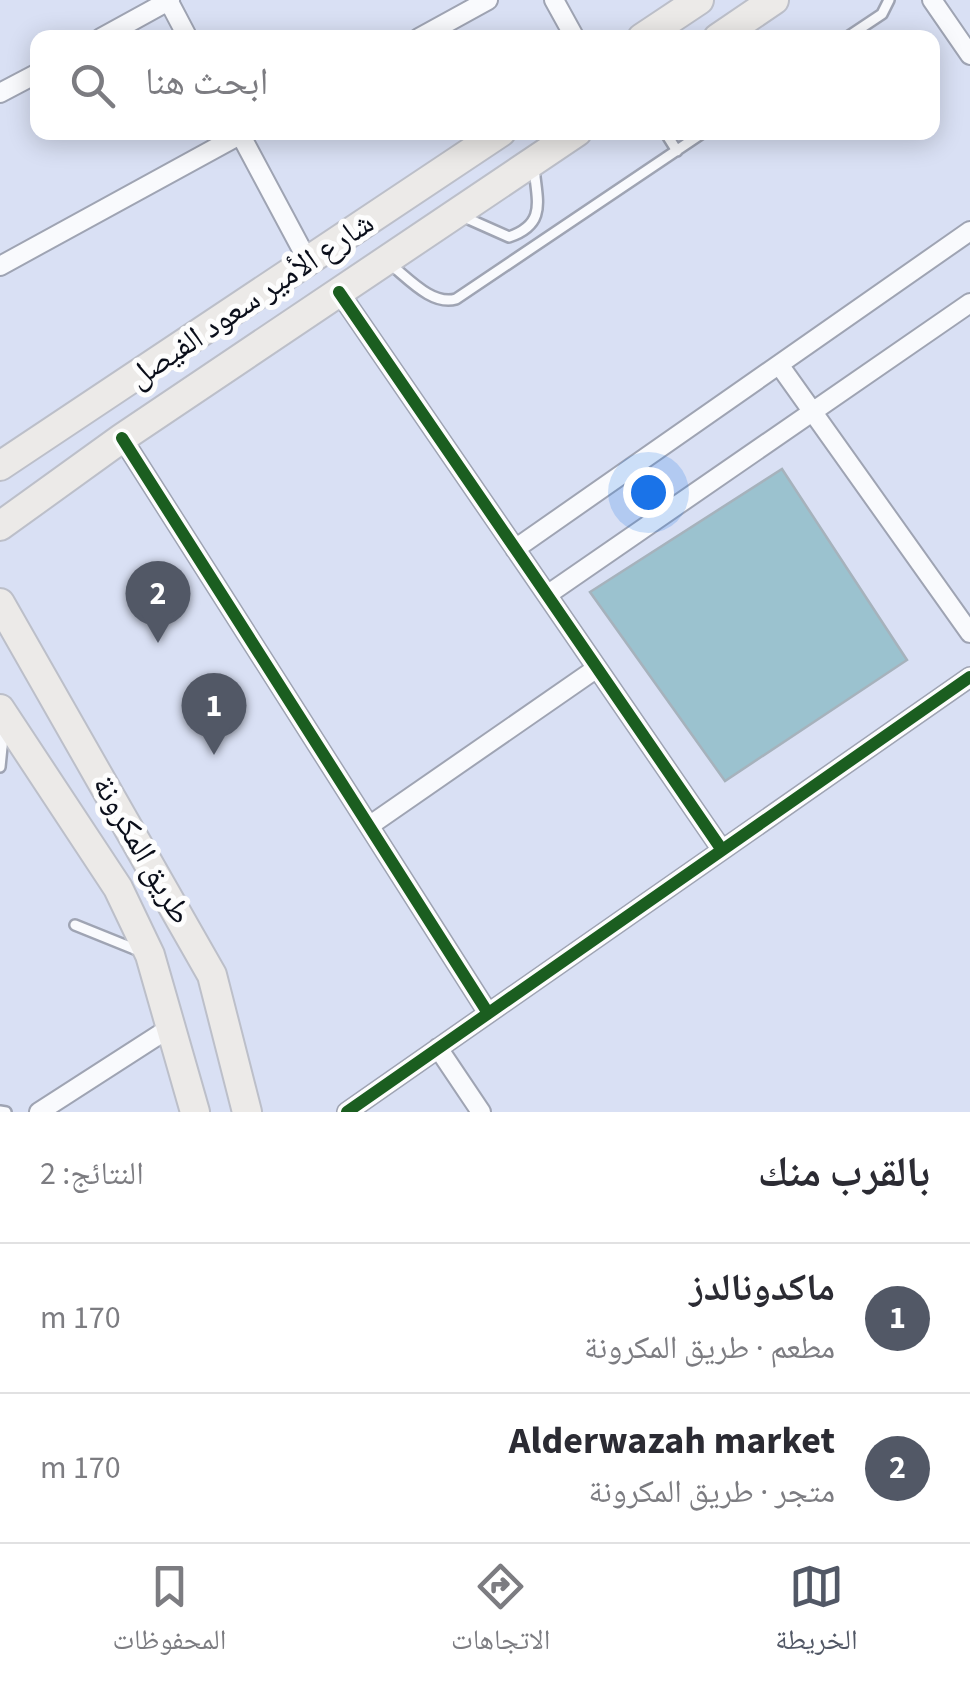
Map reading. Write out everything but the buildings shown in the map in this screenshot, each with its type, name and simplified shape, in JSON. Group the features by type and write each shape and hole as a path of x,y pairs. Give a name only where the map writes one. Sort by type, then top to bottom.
{"main road":[{"path":"654,30 699,0"},
{"path":"730,30 774,0"},
{"name":"شارع الأمير سعود الفيصل","path":"0,466 489,140"},
{"name":"شارع الأمير سعود الفيصل","path":"0,526 122,438 565,140"},
{"name":"طريق المكرونة","path":"0,603 212,974 248,1112"},
{"name":"طريق المكرونة","path":"2,712 118,888 150,955 196,1112"}],"street":[{"path":"116,30 168,0 184,30"},
{"path":"434,30 488,0"},
{"path":"554,0 571,30"},
{"path":"932,0 970,55"},
{"path":"0,93 30,77"},
{"path":"0,266 229,140"},
{"path":"246,140 309,263"},
{"path":"515,548 970,231"},
{"path":"339,292 722,850"},
{"path":"547,595 970,303"},
{"path":"780,366 970,633"},
{"path":"122,438 488,1013"},
{"path":"369,826 597,668"},
{"path":"347,1112 970,676"},
{"path":"38,1112 172,1027"},
{"path":"438,1048 481,1112"}],"lane":[{"path":"858,30 882,14 889,0"},
{"path":"669,140 677,151"},
{"path":"385,261 434,298 445,302 456,298 693,140"},
{"path":"457,213 503,236 515,236 536,220 533,162"},
{"path":"0,767 2,712"},
{"path":"75,925 150,955"}],"cycle path":[{"path":"339,292 722,850"},
{"path":"122,438 488,1013"},
{"path":"347,1112 970,677"}],"place":[{"name":"Alderwazah market","path":"158,643"},
{"name":"ماكدونالدز","path":"214,755"}]}
